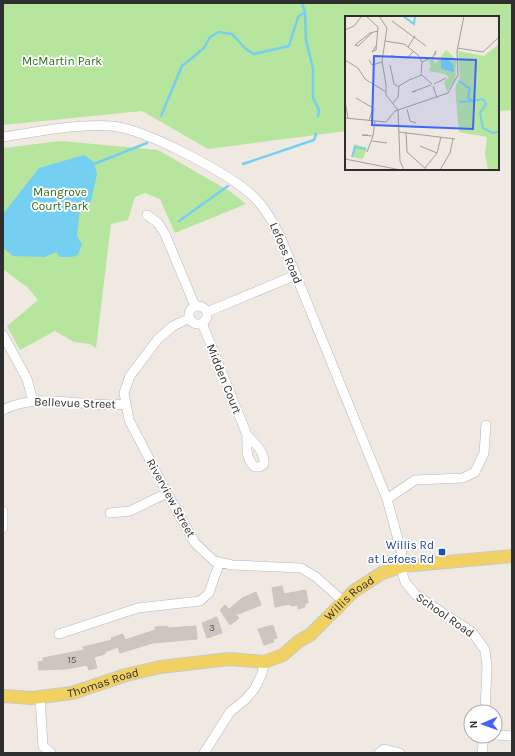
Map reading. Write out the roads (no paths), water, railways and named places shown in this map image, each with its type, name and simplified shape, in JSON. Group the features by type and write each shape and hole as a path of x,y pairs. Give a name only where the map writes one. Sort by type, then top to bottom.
{"main road":[{"name":"Willis Road","path":"264,665 278,664 291,657 305,644 310,635 343,601 368,580 382,573 403,566 512,556"},
{"name":"Thomas Road","path":"3,696 40,697 72,693 149,669 202,663 264,665"}],"street":[{"name":"Lefoes Road","path":"3,137 104,125 130,129 153,138 230,179 256,199 275,225 387,499 396,528 403,566"},
{"path":"147,215 158,223 165,234 195,306"},
{"path":"207,312 296,275"},
{"path":"195,306 203,307 207,312 207,317 202,324 196,324 190,318 191,310 195,306"},
{"name":"Riverview Street","path":"190,318 167,330 152,346 130,376 124,393 125,404 130,424 195,543 210,559 220,564"},
{"name":"Midden Court","path":"202,324 247,435"},
{"path":"3,335 27,378 33,400"},
{"name":"Bellevue Street","path":"3,410 17,404 33,400 66,401 103,405 125,404"},
{"path":"387,499 415,480 463,478 476,472 484,453 486,425"},
{"path":"110,513 130,511 167,493"},
{"path":"3,511 3,528"},
{"path":"59,634 138,608 200,601 209,593 220,564 301,568 316,577 343,601"},
{"name":"School Road","path":"403,566 403,575 411,591 472,632 482,644 488,666 486,704"},
{"path":"204,753 230,712 251,695 259,680 264,665"},
{"path":"40,697 43,746 51,753"},
{"path":"379,753 384,750 400,753"}],"water":[{"path":"84,155 94,162 97,174 91,201 80,209 77,236 82,244 78,255 72,257 60,257 56,252 45,257 13,256 3,248 3,214 39,168"}],"waterway":[{"path":"161,116 182,66 204,48 210,37 219,32 232,34 246,49 254,54 289,46 298,17 305,12 302,3"},
{"path":"305,12 306,40 313,69 313,98 319,110 318,116"},
{"path":"243,164 314,140 316,134"},
{"path":"94,164 147,143"},
{"path":"179,221 228,186"}],"place":[{"name":"Willis Rd at Lefoes Rd","path":"442,552"}],"park label":[{"name":"McMartin Park","path":"62,61"},
{"name":"Mangrove Court Park","path":"60,199"}]}
